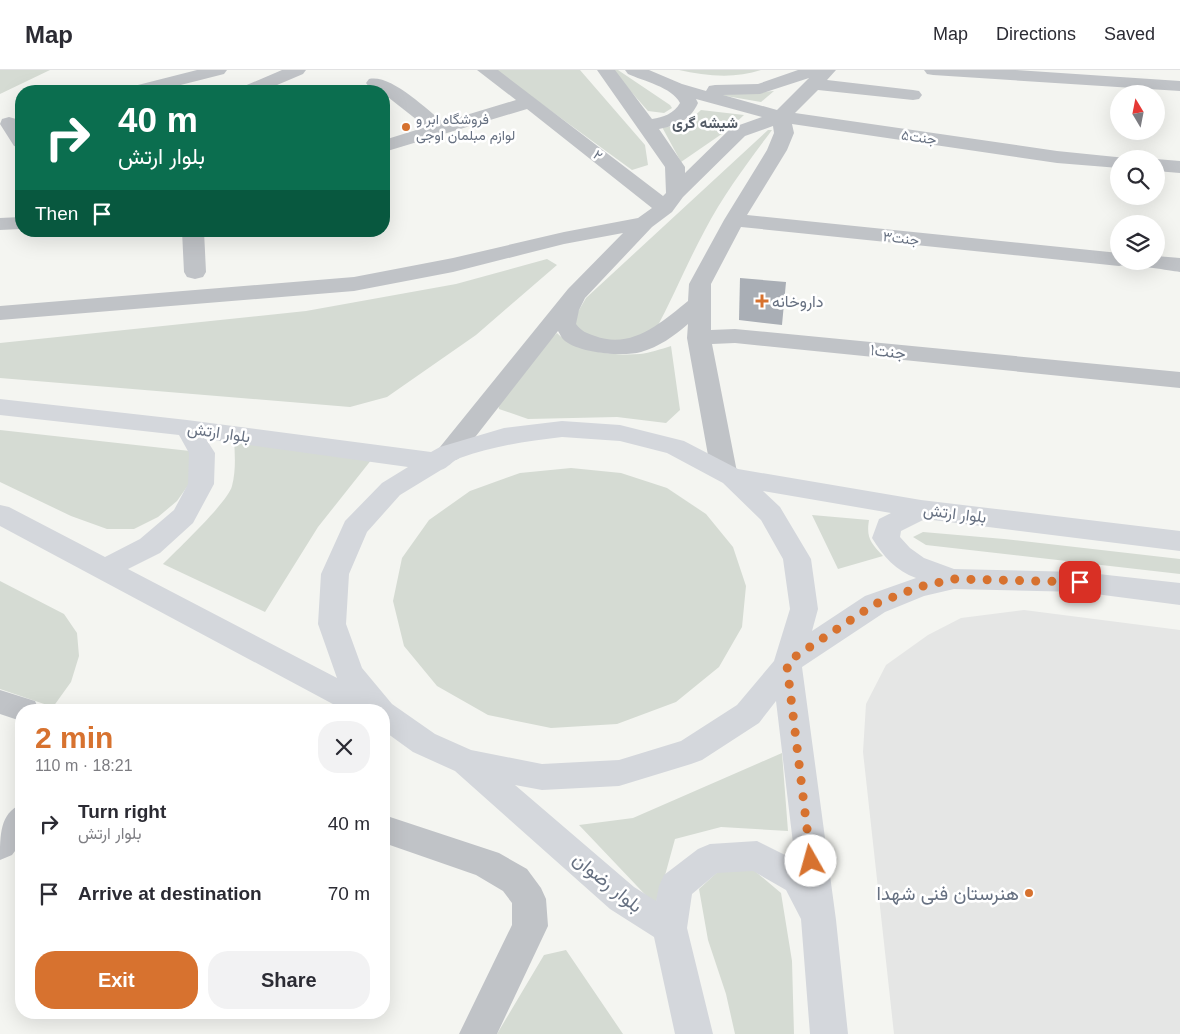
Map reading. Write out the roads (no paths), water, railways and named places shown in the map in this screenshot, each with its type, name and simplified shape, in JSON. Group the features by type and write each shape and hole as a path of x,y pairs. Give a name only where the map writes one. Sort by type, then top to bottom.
{"main road":[{"name":"بلوار ارتش","path":"0,407 444,458"},
{"path":"104,569 150,546 184,516 201,484 202,453 187,428"},
{"path":"373,704 349,673 332,624 335,574 355,528 391,489 444,458 504,436 562,429 620,433 675,447 728,474 772,514 797,559 804,609 788,663 818,920 829,1034"},
{"name":"بلوار ارتش","path":"728,474 920,509 1180,541"},
{"path":"920,509 888,526 886,538 898,555 916,568 954,579"},
{"path":"0,514 362,704"},
{"path":"390,720 424,743 467,762 542,777 620,773 691,751 748,714 788,663 875,604 919,587 954,579 1080,582 1180,594"},
{"name":"بلوار رضوان","path":"467,762 622,898 669,928"},
{"path":"694,1034 669,928 676,886 710,859 757,856 798,879 818,920"}],"street":[{"path":"159,85 218,70"},
{"path":"240,77 272,82 297,70"},
{"name":"۲","path":"486,70 671,200"},
{"path":"606,70 647,125 675,167 671,200"},
{"path":"634,70 676,88 685,95 689,103 686,111 677,118 647,125"},
{"path":"676,88 712,90 760,89 814,77 826,70"},
{"path":"933,70 1090,74 1180,86"},
{"path":"814,77 913,95"},
{"path":"444,458 576,294 738,132 782,117 814,77"},
{"path":"375,82 380,85"},
{"name":"جنت۵","path":"676,88 782,117 1057,157 1110,161"},
{"path":"390,90 441,130"},
{"path":"390,144 530,102"},
{"path":"728,474 698,338 700,284 734,220 777,150 784,133 782,117"},
{"path":"1165,166 1180,167"},
{"name":"جنت۳","path":"734,220 1110,259"},
{"path":"0,224 15,223"},
{"path":"0,313 354,284 453,265 564,238 645,223"},
{"path":"193,237 196,272"},
{"path":"1165,264 1180,265"},
{"path":"576,294 564,324 573,336 599,346 634,346 663,334 699,304"},
{"name":"جنت۱","path":"698,338 735,336 1180,380"},
{"path":"0,702 15,707"},
{"path":"0,845 15,826"},
{"path":"390,831 487,864 515,880 529,899 530,926 478,1034"}],"place":[{"name":"فروشگاه ابر و لوازم مبلمان اوجی","path":"406,127"},
{"name":"داروخانه","path":"762,301"},
{"name":"هنرستان فنی شهدا","path":"1029,893"}],"district":[{"name":"شیشه گری","path":"705,123"}]}
